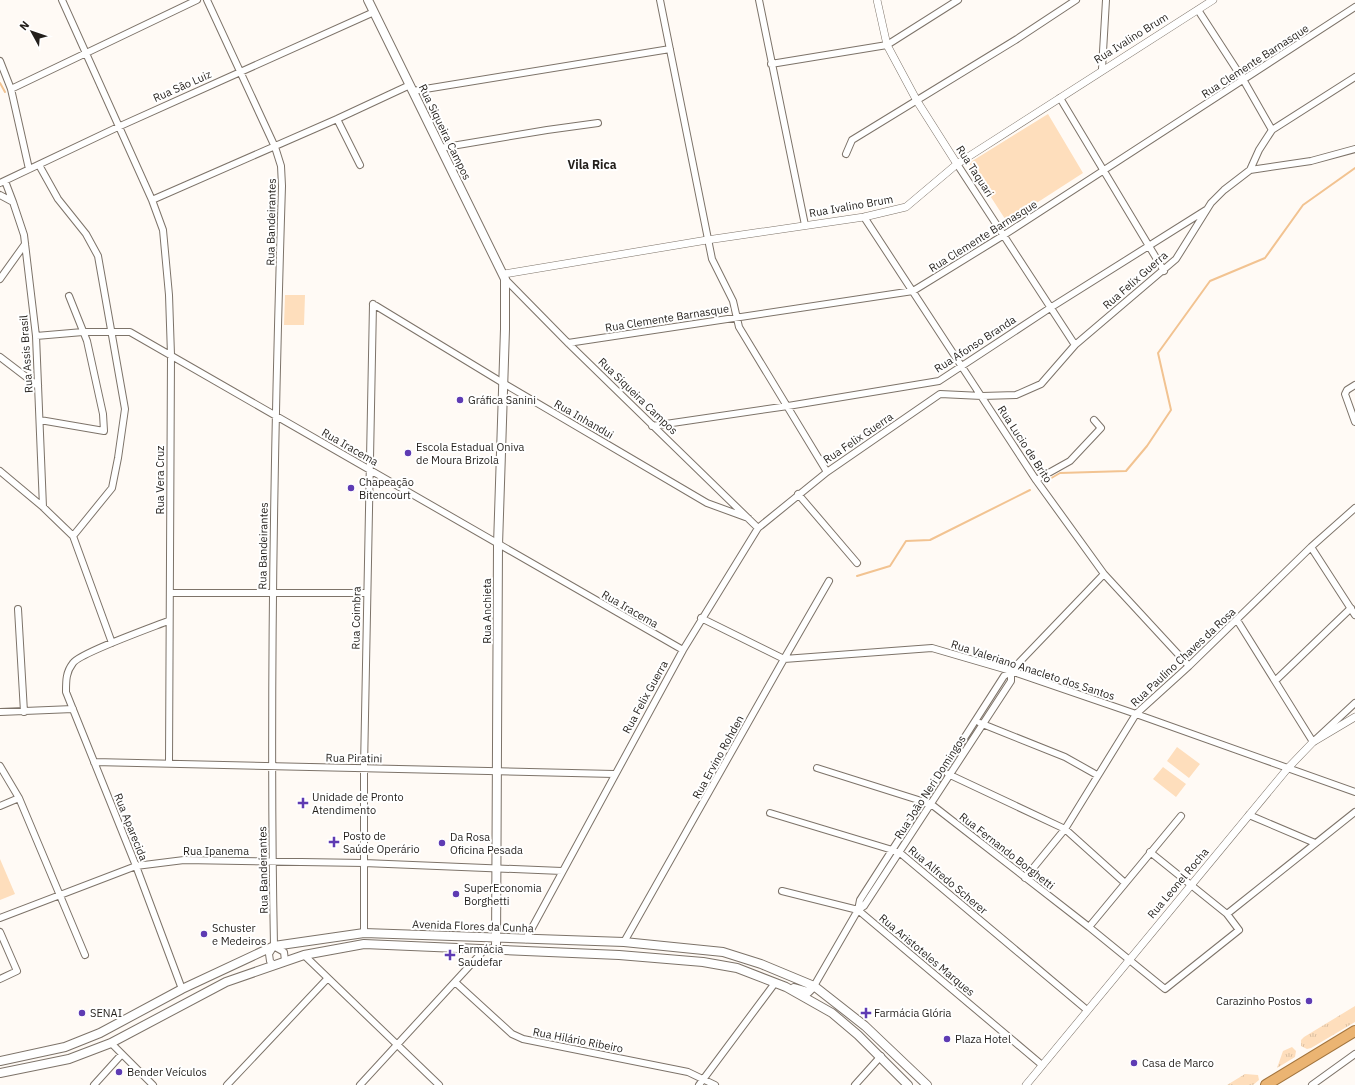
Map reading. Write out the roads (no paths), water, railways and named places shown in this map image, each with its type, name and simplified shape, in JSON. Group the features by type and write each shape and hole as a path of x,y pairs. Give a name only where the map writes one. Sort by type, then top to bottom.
{"highway":[{"path":"1266,1085 1355,1031"}],"main road":[{"name":"Rua Siqueira Campos","path":"368,0 504,276"},
{"name":"Rua Anchieta","path":"496,949 498,545 503,383 504,276"},
{"name":"Avenida Flores da Cunha","path":"0,1061 65,1047 100,1033 182,988 274,946 364,933 624,942 723,952 761,964 814,986 874,1034 927,1085"},
{"name":"Avenida Flores da Cunha","path":"0,1073 69,1058 111,1043 226,982 285,961 304,955 364,944 486,948 703,962 738,968 786,987 832,1013 881,1056 908,1085"},
{"path":"775,983 780,975 795,978"},
{"path":"786,987 808,992 814,986"}],"street":[{"name":"Rua Vera Cruz","path":"62,0 152,200 163,230 169,295 171,355 170,592 168,621 169,762"},
{"path":"11,89 197,0"},
{"name":"Rua Bandeirantes","path":"207,0 276,147 281,166 282,186 275,415 272,594 272,862 274,946"},
{"path":"660,0 712,259 733,301 739,327 827,472"},
{"path":"759,0 805,225"},
{"name":"Rua Taquari","path":"877,0 887,45 918,101 957,164 1075,345"},
{"path":"771,64 887,45 958,0"},
{"path":"846,154 852,140 918,101 1076,0"},
{"path":"1102,69 1106,0"},
{"name":"Rua Ivalino Brum","path":"504,276 707,240 864,217 906,207 957,164 1060,98 1102,69 1213,0"},
{"name":"Rua Clemente Barnasque","path":"568,343 913,291 1004,235 1355,7"},
{"path":"1198,10 1244,80 1272,130"},
{"name":"Rua São Luiz","path":"2,182 118,126 374,12"},
{"path":"152,200 411,88 670,49"},
{"path":"0,61 11,89 29,169"},
{"path":"1250,170 1259,150 1272,130 1355,77"},
{"path":"1060,98 1164,271"},
{"path":"337,119 360,165"},
{"path":"440,148 598,123"},
{"name":"Rua Felix Guerra","path":"526,939 682,650 758,528 827,472 940,394 982,396 1016,395 1041,384 1075,345 1164,271 1176,259 1186,246 1207,209 1217,196 1250,170 1311,161 1355,149"},
{"path":"39,165 58,199 86,234 98,256 125,409 112,488 73,536"},
{"name":"Rua Assis Brasil","path":"2,182 13,202 25,244 36,336 43,507"},
{"path":"0,195 13,202"},
{"name":"Rua Afonso Branda","path":"652,426 788,406 939,381 1050,308 1150,247 1207,209"},
{"name":"Rua Lucio de Brito","path":"864,217 1036,480 1104,574 1190,666"},
{"path":"0,279 25,244"},
{"name":"Rua Siqueira Campos","path":"504,276 568,343 758,528"},
{"path":"40,420 104,431 104,414 87,341 69,296"},
{"name":"Rua Inhandui","path":"373,304 503,383 707,503 748,518"},
{"name":"Rua Coimbra","path":"364,933 364,768 373,304"},
{"name":"Rua Iracema","path":"36,336 83,332 130,332 682,650"},
{"path":"0,357 38,386"},
{"path":"1355,385 1347,390 1345,399 1355,422"},
{"path":"1036,480 1070,461 1101,428 1094,420"},
{"path":"0,471 43,507 73,536 112,643 168,621"},
{"path":"798,494 857,563"},
{"name":"Rua Paulino Chaves da Rosa","path":"1025,878 1065,829 1136,714 1190,666 1311,547 1354,509"},
{"path":"1311,547 1355,615"},
{"name":"Rua João Neri Domingos","path":"814,986 858,910 860,900 1004,676 1011,672 1104,574"},
{"name":"Rua Ervino Rohden","path":"624,942 829,582"},
{"path":"170,592 272,594 367,593"},
{"path":"1276,680 1351,608"},
{"path":"18,609 24,712"},
{"path":"702,618 784,659"},
{"path":"1237,620 1276,680 1313,742 1355,717"},
{"name":"Rua Aparecida","path":"112,643 74,661 66,673 66,692 136,866 182,988"},
{"name":"Rua Valeriano Anacleto dos Santos","path":"784,659 932,648 1011,672 1136,714 1355,792"},
{"name":"Rua João Neri Domingos","path":"858,910 864,906 1011,681 1011,672"},
{"name":"Rua Leonel Rocha","path":"1026,1085 1288,768 1355,702"},
{"path":"0,712 73,709"},
{"path":"975,721 1064,757 1098,776"},
{"name":"Rua Piratini","path":"94,762 169,762 272,766 498,770 614,774"},
{"path":"0,766 19,798 85,955"},
{"name":"Rua Fernando Borghetti","path":"817,768 924,800 931,804 1090,927 1128,960 1165,989 1240,930 1227,914"},
{"path":"943,771 1065,829 1125,883"},
{"path":"0,806 19,798"},
{"path":"1150,852 1192,884 1227,914 1355,812"},
{"name":"Rua Alfredo Scherer","path":"770,813 899,852 1087,1010"},
{"path":"1249,815 1315,843"},
{"path":"1090,927 1181,816"},
{"name":"Rua Ipanema","path":"0,918 59,894 136,866 184,860 364,863 562,871"},
{"name":"Rua Aristoteles Marques","path":"782,891 858,910 1042,1065"},
{"path":"0,932 17,972 0,979"},
{"path":"274,965 270,961 269,954 274,946 284,952 285,961"},
{"path":"360,1085 486,948"},
{"path":"304,955 327,979 439,1085"},
{"path":"227,1085 327,979"},
{"name":"Rua Hilário Ribeiro","path":"455,982 512,1034 523,1039 688,1072 704,1078 715,1085"},
{"path":"699,1085 775,983"},
{"path":"111,1043 153,1085"},
{"path":"94,1085 122,1054"},
{"path":"1312,1085 1355,1054"},
{"path":"855,1085 881,1056"}],"waterway":[{"path":"0,83 5,92"},
{"path":"1048,480 1060,473 1126,471 1147,446 1171,410 1158,353 1210,281 1265,258 1303,205 1355,168"},
{"path":"857,576 890,566 906,541 930,540 1030,490"}],"place":[{"name":"Gráfica Sanini","path":"460,400"},
{"name":"Escola Estadual Oniva de Moura Brizola","path":"408,453"},
{"name":"Chapeação Bitencourt","path":"351,488"},
{"name":"Unidade de Pronto Atendimento","path":"303,803"},
{"name":"Posto de Saúde Operário","path":"334,842"},
{"name":"Da Rosa Oficina Pesada","path":"442,843"},
{"name":"SuperEconomia Borghetti","path":"456,894"},
{"name":"Schuster e Medeiros","path":"204,934"},
{"name":"Farmácia Saudefar","path":"450,955"},
{"name":"Carazinho Postos","path":"1309,1001"},
{"name":"SENAI","path":"82,1013"},
{"name":"Farmácia Glória","path":"866,1013"},
{"name":"Plaza Hotel","path":"947,1039"},
{"name":"Casa de Marco","path":"1134,1063"},
{"name":"Bender Veículos","path":"119,1072"}],"district":[{"name":"Vila Rica","path":"592,164"}]}
